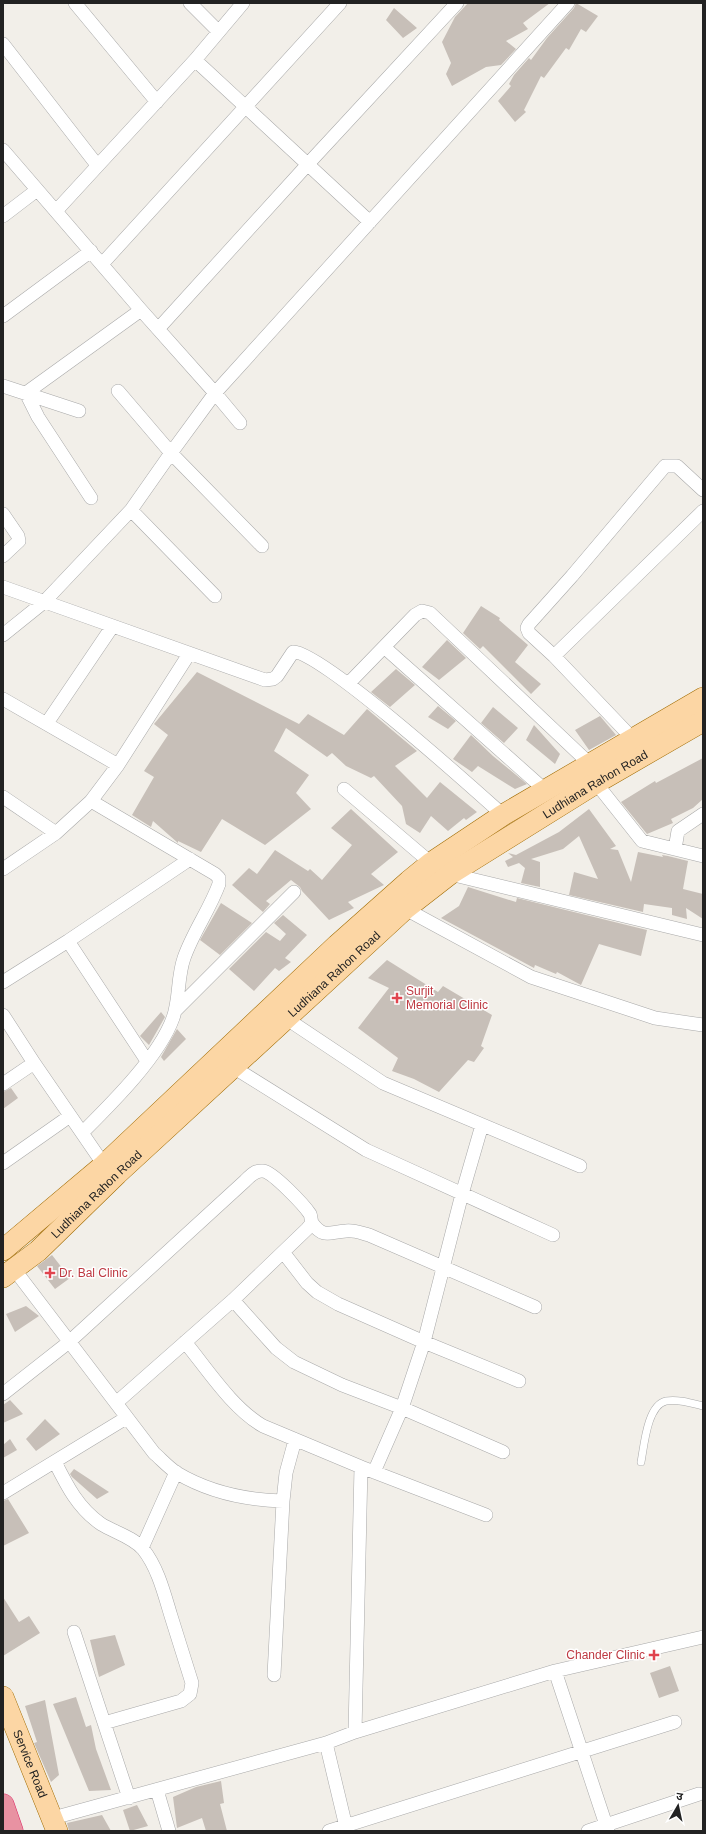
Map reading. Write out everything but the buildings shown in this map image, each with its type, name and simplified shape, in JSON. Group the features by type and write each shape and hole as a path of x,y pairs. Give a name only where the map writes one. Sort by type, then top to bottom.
{"highway":[{"path":"3,1805 12,1831"}],"main road":[{"name":"Ludhiana Rahon Road","path":"3,1250 104,1165 278,1013 406,908 450,874 594,774 633,739 703,698"},
{"name":"Ludhiana Rahon Road","path":"9,1273 38,1251 117,1174 233,1067 278,1013 387,899 431,863 503,815 546,791 594,774 703,721"},
{"name":"Service Road","path":"3,1697 55,1824"}],"street":[{"path":"75,3 157,102"},
{"path":"190,3 218,31"},
{"path":"56,211 195,60 243,3"},
{"path":"102,264 340,3"},
{"path":"158,329 457,3"},
{"path":"3,635 44,602 131,510 171,452 215,393 568,3"},
{"path":"3,44 97,165"},
{"path":"195,60 370,222"},
{"path":"3,150 240,423"},
{"path":"3,216 37,190"},
{"path":"3,316 91,252"},
{"path":"26,393 141,310"},
{"path":"3,386 79,411"},
{"path":"118,391 171,452 262,546"},
{"path":"26,393 42,423 92,498"},
{"path":"633,739 554,656 529,633 527,628 665,466 677,466 703,490"},
{"path":"131,510 215,596"},
{"path":"554,656 703,511"},
{"path":"3,514 18,536 19,541 3,556"},
{"path":"3,587 112,627 265,680 273,679 277,676 293,652 297,651 303,653 349,684 418,740 503,815"},
{"path":"349,684 415,615 422,612 430,613 594,774 642,841 703,856"},
{"path":"47,723 112,627"},
{"path":"384,647 546,791"},
{"path":"3,869 56,833 91,801 118,765 189,654"},
{"path":"3,699 118,765"},
{"path":"344,789 431,863"},
{"path":"3,798 56,833"},
{"path":"82,1133 118,1097 160,1042 176,1010 179,979 183,960 196,929 219,884 219,878 215,874 91,801"},
{"path":"675,849 678,831 703,814"},
{"path":"3,982 68,941 190,859"},
{"path":"450,874 703,935"},
{"path":"176,1010 294,892"},
{"path":"387,899 531,977 656,1018 703,1025"},
{"path":"68,941 147,1061"},
{"path":"278,1013 383,1083 580,1166"},
{"path":"3,1015 104,1165"},
{"path":"3,1084 34,1063"},
{"path":"233,1067 366,1150 553,1235"},
{"path":"3,1163 70,1116"},
{"path":"374,1472 402,1408 424,1342 462,1194 482,1125"},
{"path":"3,1394 69,1342 256,1171 265,1171 277,1180 311,1215 312,1223 318,1231 325,1234 347,1231 369,1235 535,1306"},
{"path":"116,1403 233,1300 312,1223"},
{"path":"283,1252 306,1283 317,1292 338,1304 424,1342 519,1381"},
{"path":"9,1273 69,1342 154,1453 176,1472 194,1482 231,1495 264,1501 283,1501"},
{"path":"233,1300 276,1348 294,1362 342,1385 402,1408 503,1452"},
{"path":"185,1342 236,1404 251,1419 295,1440 361,1467 486,1515"},
{"path":"3,1493 126,1418"},
{"path":"274,1675 283,1501 286,1472 295,1440"},
{"path":"55,1462 76,1502 86,1512 101,1524 133,1541 142,1548 160,1579 192,1683 190,1694 181,1701 104,1723"},
{"path":"355,1732 361,1467"},
{"path":"142,1548 176,1472"},
{"path":"74,1632 129,1798"},
{"path":"55,1824 129,1798 326,1743 355,1732 555,1671 703,1637"},
{"path":"555,1671 607,1828"},
{"path":"329,1831 346,1829 581,1751 676,1722"},
{"path":"326,1743 346,1829"},
{"path":"157,1790 169,1831"},
{"path":"588,1831 607,1828 699,1794"}],"lane":[{"path":"641,1462 649,1422 656,1408 664,1401 674,1401 703,1406"}],"place":[{"name":"Surjit Memorial Clinic","path":"397,998"},
{"name":"Dr. Bal Clinic","path":"50,1273"},
{"name":"Chander Clinic","path":"654,1655"}]}
